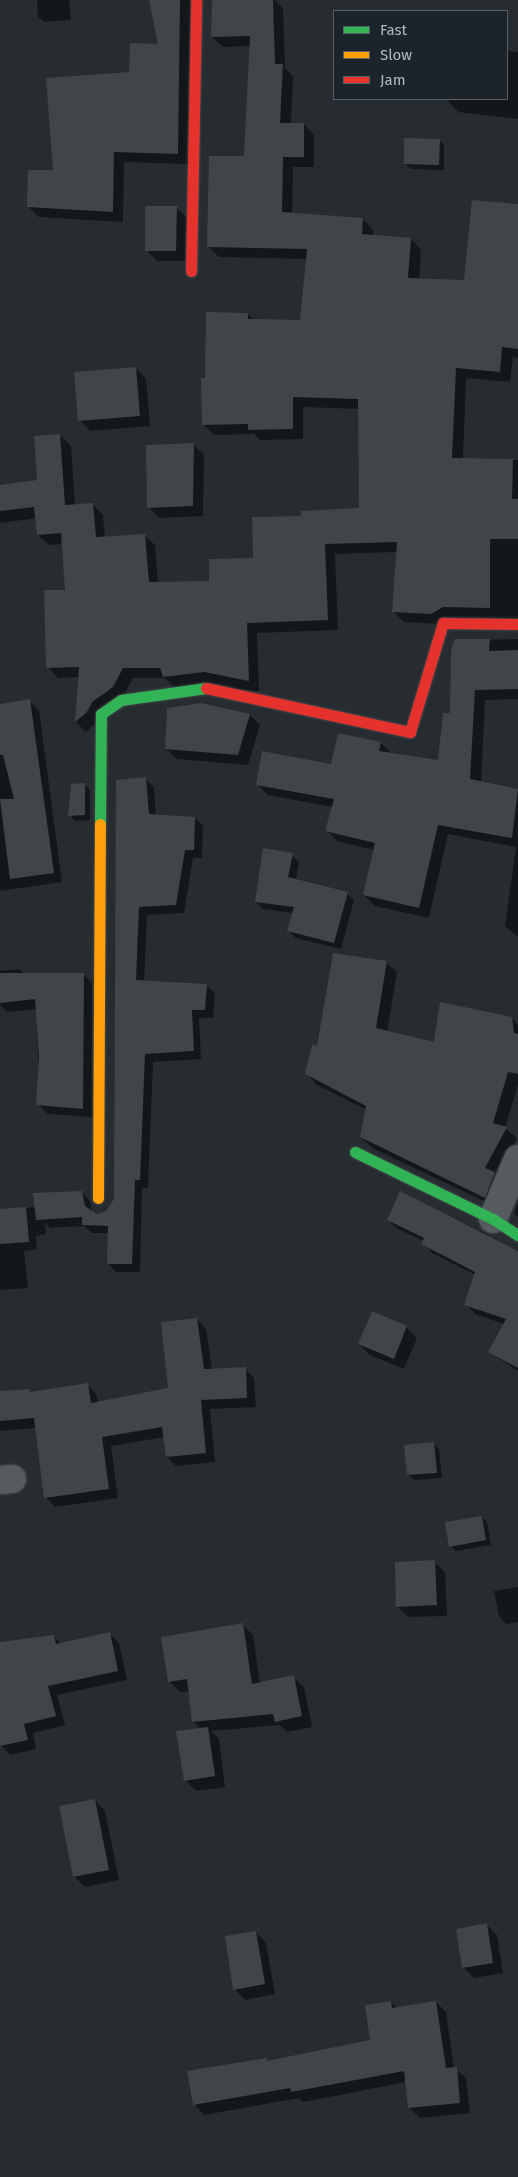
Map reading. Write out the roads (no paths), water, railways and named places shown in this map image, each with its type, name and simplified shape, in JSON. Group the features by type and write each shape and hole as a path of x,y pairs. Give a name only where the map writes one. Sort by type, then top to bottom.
{"street":[{"path":"191,271 196,0"},
{"path":"98,1198 101,714 121,700 201,688 410,732 443,623 518,624"},
{"path":"355,1152 493,1219 518,1235"},
{"path":"493,1219 518,1159"}]}
